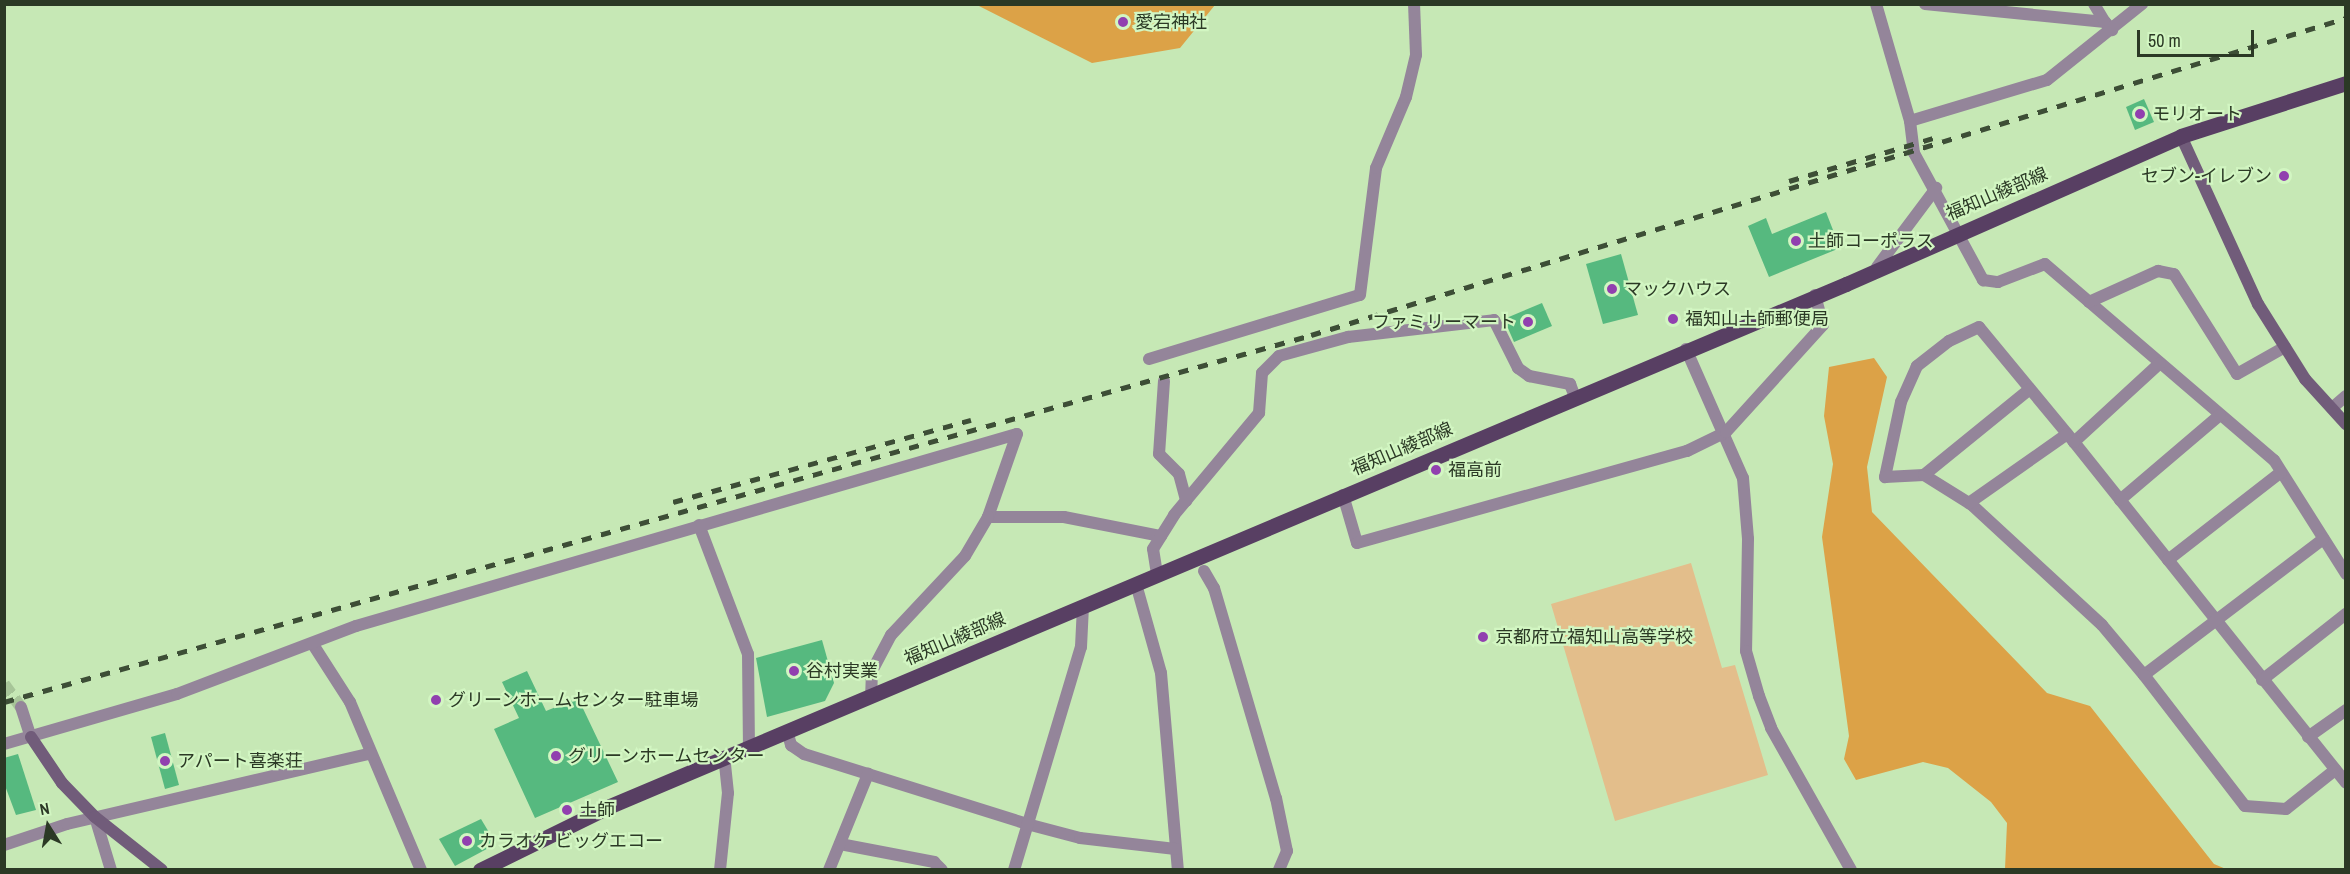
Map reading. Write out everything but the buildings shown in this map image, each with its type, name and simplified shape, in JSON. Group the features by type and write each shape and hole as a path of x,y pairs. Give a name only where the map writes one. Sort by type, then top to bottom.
{"main road":[{"name":"福知山綾部線","path":"480,870 724,757 1815,296 1956,232 2181,136 2346,82"}],"street":[{"path":"1149,359 1360,295 1376,168 1406,97 1416,55 1413,4"},
{"path":"1876,4 1910,121 1914,153 1936,188 1956,232 1983,280 1998,282 2045,264 2220,415 2281,472 2346,574"},
{"path":"1924,4 1995,9 2109,26"},
{"path":"2094,4 2109,26"},
{"path":"1910,121 2046,80 2109,26 2142,4"},
{"path":"2181,136 2231,253 2285,347 2346,424"},
{"path":"1877,267 1936,188"},
{"path":"2089,302 2158,271 2174,274 2237,374 2285,347"},
{"path":"1343,495 1357,543 1687,451 1726,432 1822,325 1815,296"},
{"path":"1157,574 1153,549 1186,501 1259,413 1262,373 1279,356 1308,346 1494,320 1518,368 1529,376 1570,384 1575,397"},
{"path":"2335,770 2286,809 2245,806 2144,675 2102,625 1969,503 1923,475 1885,477 1901,402 1925,360 1979,327 2346,783"},
{"path":"1686,349 1726,432 1743,478 1748,539 1746,651 1751,671 1771,728 1851,870"},
{"path":"1969,503 2070,438 2160,363"},
{"path":"1164,381 1159,454 1179,474 1186,501"},
{"path":"1923,475 2030,389"},
{"path":"2332,408 2346,396"},
{"path":"2120,500 2220,415"},
{"path":"4,744 315,646 356,626 1017,434 988,517 951,573 891,635 872,671 871,695"},
{"path":"2168,560 2281,472"},
{"path":"988,517 1064,517 1161,536"},
{"path":"699,525 748,654 749,747"},
{"path":"2144,675 2323,539"},
{"path":"1204,571 1214,588 1276,798 1287,851 1279,870"},
{"path":"1136,584 1161,673 1178,870"},
{"path":"1014,870 1081,647 1083,606"},
{"path":"2262,680 2346,614"},
{"path":"315,646 350,702 421,870"},
{"path":"21,707 31,737 62,783 95,817 162,870"},
{"path":"2308,737 2346,711"},
{"path":"786,731 791,746 804,754 1028,824 1080,838 1175,849"},
{"path":"4,845 95,817 371,753"},
{"path":"720,870 728,793 724,757"},
{"path":"829,870 868,774"},
{"path":"95,817 111,870"},
{"path":"840,844 934,862 942,870"}],"shaded area":[{"name":"愛宕神社","path":"977,5 1215,5 1180,48 1092,63"},
{"path":"1874,358 1887,377 1867,467 1872,512 2047,693 2090,706 2214,864 2226,869 2005,869 2007,823 1991,802 1948,768 1923,762 1856,780 1844,759 1849,736 1822,537 1833,464 1824,416 1829,367"},
{"path":"1691,563 1722,668 1735,665 1768,775 1615,821 1551,604"}],"tunnel":[{"path":"4,684 21,707"}],"railway":[{"path":"4,702 1311,335 2346,18"},
{"path":"1789,181 1933,138"},
{"path":"673,502 971,420"}],"place":[{"name":"愛宕神社","path":"1123,22"},
{"name":"モリオート","path":"2140,114"},
{"name":"セブン-イレブン","path":"2284,176"},
{"name":"土師コーポラス","path":"1796,241"},
{"name":"マックハウス","path":"1612,289"},
{"name":"福知山土師郵便局","path":"1673,319"},
{"name":"ファミリーマート","path":"1528,322"},
{"name":"福高前","path":"1436,470"},
{"name":"京都府立福知山高等学校","path":"1483,637"},
{"name":"谷村実業","path":"794,671"},
{"name":"グリーンホームセンター駐車場","path":"436,700"},
{"name":"グリーンホームセンター","path":"556,756"},
{"name":"アパート喜楽荘","path":"165,761"},
{"name":"土師","path":"567,810"},
{"name":"カラオケ ビッグエコー","path":"467,841"}]}
